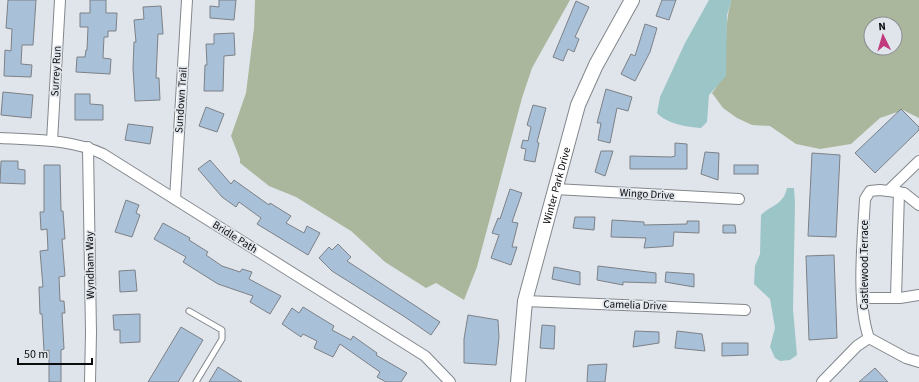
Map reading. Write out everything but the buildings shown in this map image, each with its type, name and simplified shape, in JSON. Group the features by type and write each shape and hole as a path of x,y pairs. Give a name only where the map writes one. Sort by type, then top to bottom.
{"street":[{"name":"Surrey Run","path":"52,141 60,0"},
{"name":"Sundown Trail","path":"175,199 187,0"},
{"name":"Winter Park Drive","path":"518,382 525,301 554,189 578,105 588,81 632,0"},
{"name":"Bridle Path","path":"0,138 52,141 88,147 119,163 425,356 450,382"},
{"name":"Wyndham Way","path":"88,147 91,334 90,382"},
{"path":"888,191 919,161"},
{"name":"Wingo Drive","path":"554,189 739,199"},
{"name":"Castlewood Terrace","path":"869,338 864,324 863,298 862,263 865,199 870,191 904,192 919,205"},
{"path":"896,298 899,192"},
{"path":"863,298 919,296"},
{"name":"Camelia Drive","path":"525,301 745,310"},
{"path":"822,382 857,346 869,338 906,358 919,362"}],"lane":[{"path":"189,311 222,330 223,334 222,339 196,382"}],"green space":[{"path":"255,0 570,0 532,68 522,98 477,267 464,300 436,283 426,288 385,262 351,231 296,197 269,186 240,163 240,159 231,136 246,93 254,28"},
{"path":"730,0 919,0 919,118 903,110 880,118 851,144 820,149 796,144 770,126 752,125 737,118 723,108 712,93 722,74 728,13 731,2"}],"water":[{"path":"709,0 730,0 731,2 727,15 726,76 709,95 707,122 701,128 684,126 666,120 657,113 660,97 685,43"},
{"path":"787,188 794,188 795,203 793,309 797,355 790,360 780,361 775,358 770,347 775,328 770,299 754,284 755,266 760,254 761,215 783,198"}]}
